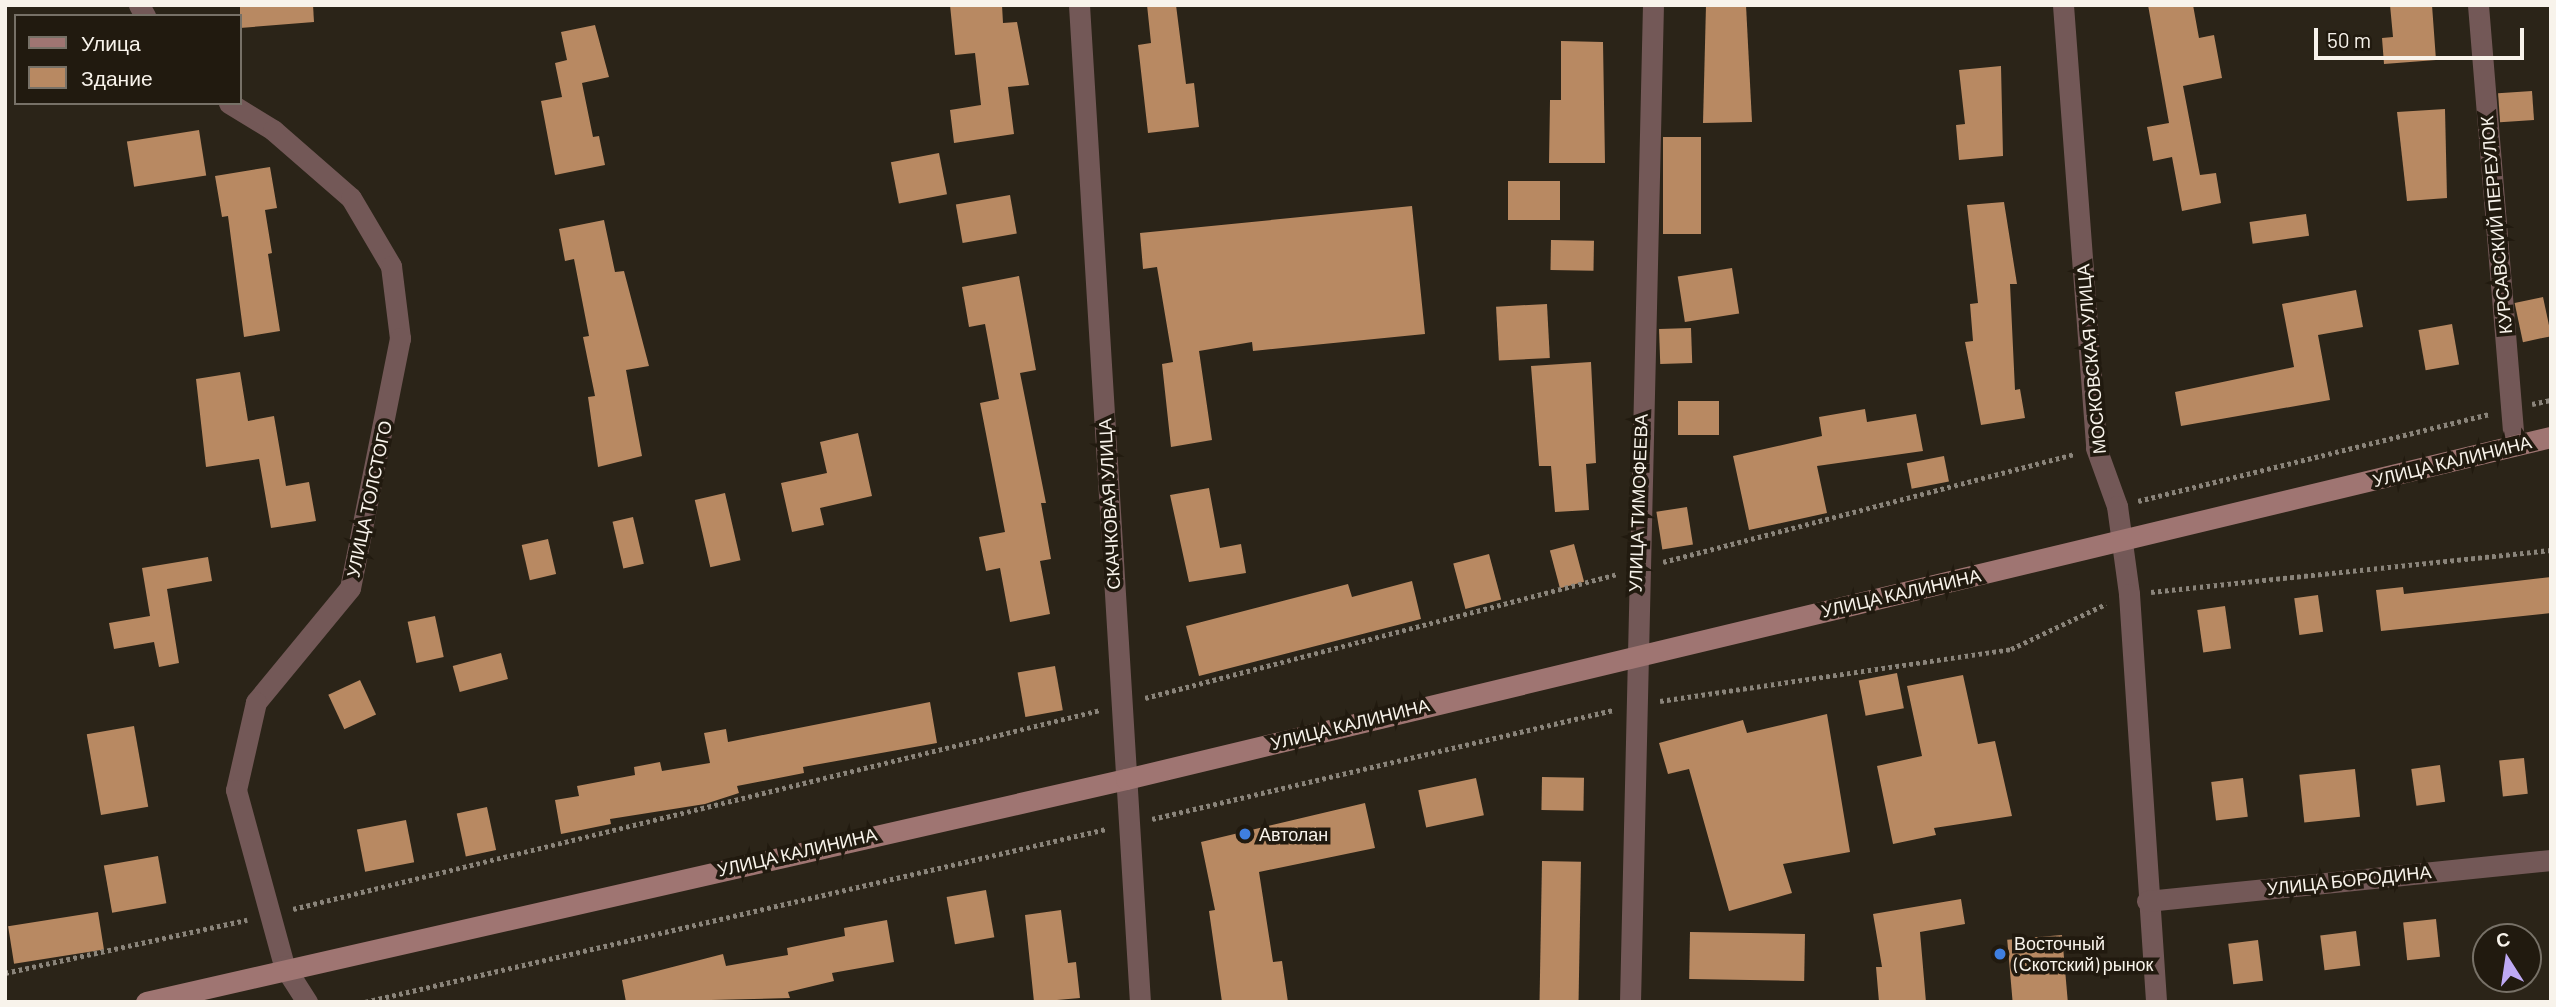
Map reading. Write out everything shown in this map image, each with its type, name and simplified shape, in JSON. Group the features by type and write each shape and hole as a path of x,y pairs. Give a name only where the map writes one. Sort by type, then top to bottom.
{"main road":[{"name":"УЛИЦА КАЛИНИНА","path":"146,1002 284,967 1126,779 1634,654 2551,438"}],"street":[{"name":"СКАЧКОВАЯ УЛИЦА","path":"1079,5 1140,1002"},
{"name":"УЛИЦА ТИМОФЕЕВА","path":"1630,1002 1634,654 1653,5"},
{"name":"МОСКОВСКАЯ УЛИЦА","path":"2063,5 2096,448 2117,506 2118,542 2129,594 2147,901 2156,1002"},
{"name":"КУРСАВСКИЙ ПЕРЕУЛОК","path":"2478,5 2514,446"},
{"name":"УЛИЦА ТОЛСТОГО","path":"232,105 273,130 351,198 391,266 400,338 350,588 256,702 236,790 284,967 307,1002"},
{"name":"УЛИЦА БОРОДИНА","path":"2147,901 2551,860"}],"path":[{"path":"2117,506 2551,400"},
{"path":"5,973 270,915 1121,704 2096,448"},
{"path":"365,1002 1633,705 2011,649 2129,594 2551,551"}],"building":[{"path":"240,5 313,5 314,22 242,28"},
{"path":"950,5 1002,5 1003,23 1017,22 1029,85 1008,87 1014,134 954,143 950,110 981,105 975,53 955,55"},
{"path":"1147,5 1176,5 1186,84 1194,83 1199,127 1148,133 1138,45 1151,43"},
{"path":"1706,5 1746,5 1752,122 1703,123"},
{"path":"2148,5 2193,5 2199,38 2214,35 2222,78 2183,86 2200,175 2216,173 2221,203 2182,211 2172,157 2153,161 2147,127 2169,123"},
{"path":"2390,5 2432,5 2436,60 2384,64 2382,38 2393,37"},
{"path":"595,25 609,77 582,83 593,137 599,136 605,165 555,175 541,101 562,97 555,63 567,60 561,32"},
{"path":"1561,41 1603,42 1605,163 1549,163 1550,100 1561,100"},
{"path":"2001,66 2003,156 1959,160 1956,125 1965,124 1959,70"},
{"path":"2532,91 2534,120 2500,122 2498,93"},
{"path":"2445,109 2447,198 2407,201 2397,112"},
{"path":"199,130 206,175 134,187 127,141"},
{"path":"1663,137 1701,137 1701,234 1663,234"},
{"path":"939,153 947,194 899,204 891,162"},
{"path":"270,167 277,208 265,210 272,253 268,254 280,331 244,337 228,216 222,217 215,176"},
{"path":"1508,181 1560,181 1560,220 1508,220"},
{"path":"1010,195 1017,233 963,243 956,205"},
{"path":"2004,202 2017,284 2010,284 2015,390 2020,389 2025,418 1981,425 1965,342 1973,341 1970,304 1978,303 1967,205"},
{"path":"1412,206 1425,334 1253,351 1252,342 1199,351 1212,440 1171,447 1162,364 1173,362 1157,267 1143,269 1140,233"},
{"path":"2306,214 2309,236 2253,244 2250,222"},
{"path":"604,220 615,272 624,271 649,366 626,370 642,456 598,467 588,397 595,396 583,337 589,336 574,259 565,261 559,229"},
{"path":"1551,240 1594,241 1593,271 1550,270"},
{"path":"1732,268 1739,313 1685,322 1678,277"},
{"path":"1019,276 1036,370 1020,373 1046,503 1041,503 1051,559 1040,561 1050,614 1010,622 1000,568 986,571 979,537 1005,532 980,403 999,399 985,324 969,327 962,287"},
{"path":"2356,290 2363,327 2318,335 2330,400 2181,426 2175,392 2294,367 2282,304"},
{"path":"2543,297 2551,336 2523,342 2515,303"},
{"path":"1547,304 1550,358 1499,361 1496,307"},
{"path":"2452,324 2459,364 2426,370 2419,330"},
{"path":"1691,328 1692,363 1660,364 1659,329"},
{"path":"1591,362 1596,463 1586,464 1589,510 1555,512 1551,466 1539,466 1531,366"},
{"path":"240,372 248,421 274,416 286,486 309,482 316,521 271,528 259,459 206,467 196,379"},
{"path":"1678,401 1719,401 1719,435 1678,435"},
{"path":"1865,409 1867,422 1916,414 1923,451 1817,466 1827,513 1749,530 1733,456 1822,436 1819,417"},
{"path":"858,433 872,496 820,508 824,525 792,532 781,483 827,473 820,442"},
{"path":"1944,456 1949,482 1912,489 1907,463"},
{"path":"1209,488 1220,548 1241,544 1246,573 1189,582 1170,495"},
{"path":"725,493 741,560 710,567 695,500"},
{"path":"1687,507 1693,545 1662,549 1656,512"},
{"path":"633,517 644,564 623,568 613,522"},
{"path":"548,539 556,574 530,580 522,545"},
{"path":"1574,544 1584,582 1560,588 1550,550"},
{"path":"1489,554 1501,599 1465,609 1453,564"},
{"path":"208,557 212,581 167,589 179,663 159,667 154,642 114,649 109,623 150,616 142,568"},
{"path":"2551,577 2551,613 2381,631 2376,590 2403,587 2404,594"},
{"path":"1412,581 1421,619 1199,676 1186,626 1348,584 1352,597"},
{"path":"2318,595 2323,632 2299,635 2294,598"},
{"path":"2225,606 2231,649 2203,652 2197,610"},
{"path":"435,616 444,657 416,663 408,622"},
{"path":"501,653 508,679 460,692 453,666"},
{"path":"1055,666 1063,710 1025,717 1018,673"},
{"path":"1897,673 1904,708 1866,716 1859,680"},
{"path":"1963,675 1978,744 1995,741 2012,816 1934,828 1936,835 1893,844 1877,766 1922,756 1907,686"},
{"path":"360,680 376,714 344,729 328,695"},
{"path":"930,702 937,743 803,767 804,773 737,786 739,793 705,804 610,819 611,824 561,834 555,800 579,796 577,786 635,775 634,767 660,762 662,771 710,763 704,733 726,729 728,742"},
{"path":"1827,714 1850,852 1783,864 1792,893 1729,911 1689,769 1668,774 1659,743 1743,720 1747,733"},
{"path":"134,726 148,807 101,815 87,734"},
{"path":"2524,758 2528,794 2503,796 2499,761"},
{"path":"2440,765 2445,802 2416,806 2411,769"},
{"path":"2355,769 2360,817 2304,823 2299,775"},
{"path":"1542,777 1584,778 1583,811 1541,810"},
{"path":"1476,778 1484,815 1426,827 1418,790"},
{"path":"2243,778 2248,817 2216,821 2211,782"},
{"path":"1365,803 1375,848 1259,872 1273,962 1282,961 1288,1002 1222,1002 1209,911 1215,910 1201,842"},
{"path":"487,807 496,850 466,856 457,813"},
{"path":"406,820 414,862 365,872 357,830"},
{"path":"158,856 166,903 112,913 104,866"},
{"path":"1542,861 1581,862 1579,1002 1540,1002"},
{"path":"986,890 994,937 955,944 947,897"},
{"path":"1961,899 1965,924 1920,932 1926,1002 1879,1002 1876,967 1882,967 1873,914"},
{"path":"1061,910 1068,963 1076,962 1080,998 1034,1002 1025,915"},
{"path":"98,912 104,950 14,964 8,926"},
{"path":"2436,919 2440,957 2407,960 2403,922"},
{"path":"887,920 894,962 832,973 834,981 788,992 790,998 626,1002 622,980 723,954 726,966 788,955 787,948 845,936 844,928"},
{"path":"2356,931 2360,966 2325,970 2320,935"},
{"path":"1690,932 1805,934 1804,981 1689,979"},
{"path":"2062,935 2068,1002 2013,1002 2007,940"},
{"path":"2258,940 2263,981 2233,984 2228,944"}],"place":[{"name":"Автолан","path":"1245,834"},
{"name":"Восточный (Скотский) рынок","path":"2000,954"}]}
